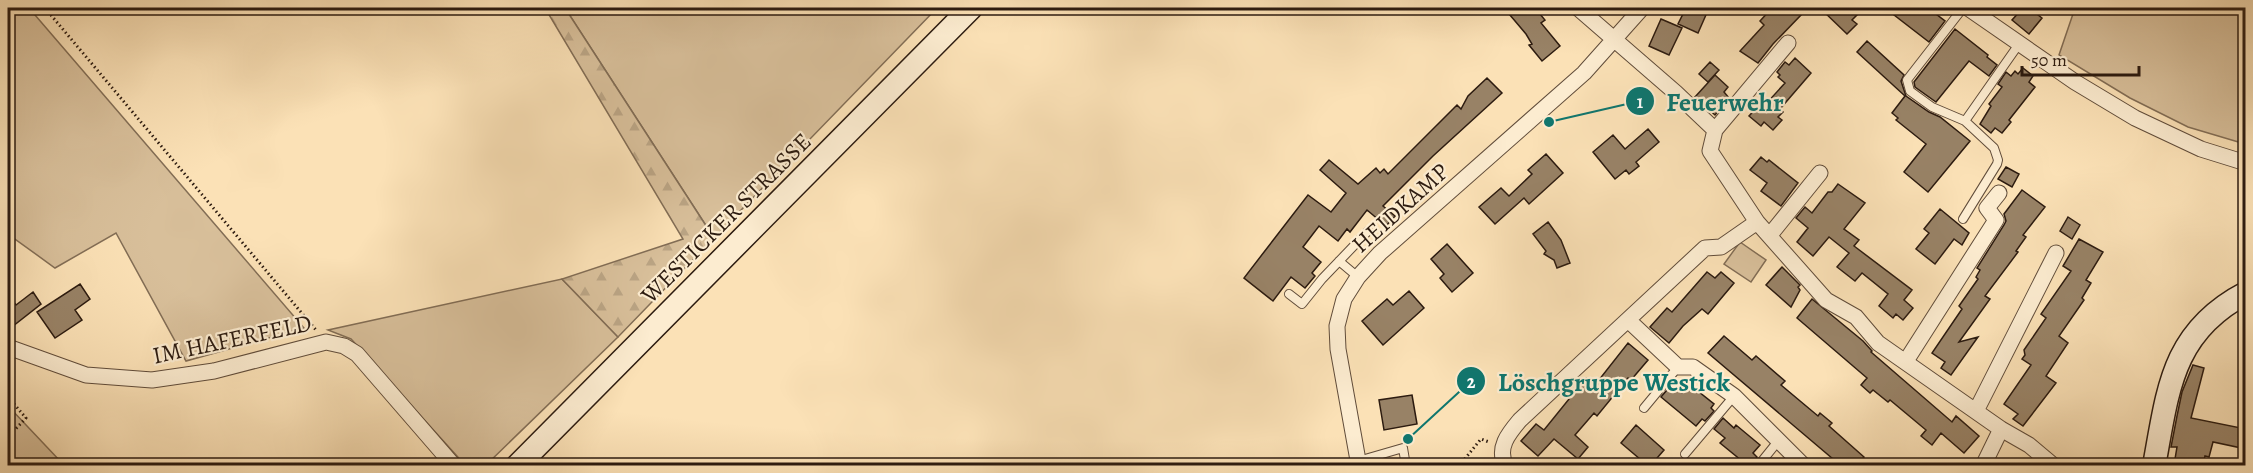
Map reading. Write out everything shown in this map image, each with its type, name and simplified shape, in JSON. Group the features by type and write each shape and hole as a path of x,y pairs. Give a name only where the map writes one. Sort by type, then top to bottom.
{"street":[{"name":"WESTICKER STRASSE","path":"517,465 971,8"},
{"path":"1578,8 1715,130"},
{"name":"HEIDKAMP","path":"1358,463 1338,349 1337,326 1344,299 1358,277 1380,253 1584,73 1642,8"},
{"path":"1968,8 2075,82 2135,118 2201,149 2246,163"},
{"path":"1788,43 1715,130 1710,151 1757,222 1826,300 1856,317 1878,343 2001,429 2029,445 2054,465"},
{"path":"1770,235 1820,173"},
{"path":"1906,361 1996,220 1988,208 1999,193"},
{"path":"1506,465 1502,458 1503,445 1520,420 1705,248 1721,247 1757,222"},
{"path":"1976,411 2056,253"},
{"path":"2154,465 2175,372 2182,353 2193,334 2209,316 2246,293"},
{"path":"1628,320 1678,367 1693,367 1734,396 1804,465"},
{"name":"IM HAFERFELD","path":"8,347 86,375 152,380 214,371 326,342 344,346 357,354 454,465"},
{"path":"1983,465 2001,429"}],"lane":[{"path":"1963,8 1907,80 1910,91 1932,107 1965,121 1994,148 1998,160 1963,219"},
{"path":"1965,121 2019,45"},
{"path":"1289,294 1302,304 1368,231"},
{"path":"1339,261 1358,277"},
{"path":"1644,408 1678,367"},
{"path":"1685,454 1734,396"},
{"path":"1758,465 1779,440"},
{"path":"1358,463 1403,448 1406,465"}],"path":[{"path":"45,8 326,342"},
{"path":"8,397 26,418 8,437"},
{"path":"1459,465 1481,439 1503,445"}],"green space":[{"path":"8,8 29,8 304,328 186,361 116,233 55,268 8,234"},
{"path":"545,8 565,8 714,238 618,337 562,279 683,239"},
{"path":"565,8 937,8 714,238"},
{"path":"2075,8 2245,8 2245,144 2188,127 2130,98 2059,55"},
{"path":"1740,242 1766,260 1751,282 1724,264"},
{"path":"562,279 618,337 486,465 466,466 351,339 328,330"},
{"path":"10,408 63,463 59,465 8,465 8,410"}],"building":[{"path":"1504,8 1535,8 1545,20 1541,23 1560,46 1542,61 1529,45 1532,44 1526,34"},
{"path":"1686,8 1709,8 1698,33 1678,24"},
{"path":"1772,8 1792,8 1801,15 1758,63 1740,51 1764,25 1760,21"},
{"path":"1820,8 1864,8 1852,20 1857,24 1847,34"},
{"path":"1885,8 1928,8 1945,21 1929,42"},
{"path":"2023,8 2029,8 2042,18 2029,34 2012,20"},
{"path":"1661,19 1682,28 1669,55 1649,46"},
{"path":"1955,29 1997,65 1989,76 1969,61 1936,102 1915,87 1914,82"},
{"path":"1867,41 1904,75 1901,81 1906,96 1940,117 1970,141 1928,192 1904,172 1926,144 1896,120 1898,118 1892,113 1905,96 1857,52"},
{"path":"1795,58 1811,73 1780,109 1783,112 1778,117 1782,120 1773,130 1764,122 1761,126 1749,116 1762,102 1765,105 1785,83 1778,77 1780,75 1777,72 1785,62 1789,65"},
{"path":"1710,62 1719,70 1708,82 1699,74"},
{"path":"2023,68 2033,76 2029,82 2035,87 2009,120 2011,122 2002,133 1995,128 1991,133 1980,124 1991,106 1989,104 2002,87 1998,84 2006,72 2011,76 2015,71 2018,74"},
{"path":"1715,75 1728,87 1724,92 1729,98 1715,115 1695,97"},
{"path":"1487,78 1502,93 1433,156 1383,206 1395,216 1386,226 1367,210 1350,232 1347,229 1338,241 1319,226 1303,247 1321,262 1312,273 1315,276 1305,288 1291,277 1273,301 1244,278 1308,195 1331,212 1346,193 1320,170 1329,160 1358,184 1376,168 1380,173 1384,169 1388,174 1457,105 1461,109 1468,96"},
{"path":"1648,129 1659,142 1636,162 1639,166 1629,174 1626,170 1615,179 1593,152 1613,135 1625,149"},
{"path":"1546,154 1563,173 1529,204 1524,198 1495,224 1479,207 1501,188 1509,196 1532,174 1528,170"},
{"path":"1761,157 1767,162 1769,160 1798,183 1781,206 1761,191 1767,183 1750,170"},
{"path":"2006,167 2019,174 2012,187 1998,179"},
{"path":"1838,184 1865,203 1844,229 1859,240 1854,246 1912,290 1904,300 1913,308 1903,320 1896,314 1893,318 1879,306 1888,294 1862,273 1855,281 1837,267 1849,253 1829,237 1813,256 1797,242 1808,228 1796,218 1805,207 1812,213 1828,192 1832,192"},
{"path":"2022,190 2045,207 2023,235 2026,237 2016,251 2018,252 1985,296 1990,299 1959,342 1978,337 1951,375 1941,368 1945,362 1932,353 1962,309 1959,306 1978,279 1976,277 1980,270 1977,268 2006,221 2004,214"},
{"path":"1940,209 1969,233 1962,245 1954,239 1935,264 1916,249 1929,233 1924,229"},
{"path":"2068,217 2080,225 2072,239 2060,231"},
{"path":"1548,222 1561,240 1570,263 1557,268 1554,260 1544,254 1546,251 1533,234"},
{"path":"2079,239 2103,252 2086,280 2091,283 2082,298 2084,300 2059,336 2068,343 2046,376 2056,383 2023,426 2013,419 2018,414 2004,404 2031,365 2022,359 2025,355 2024,350 2046,318 2041,314 2071,271 2063,266"},
{"path":"1447,244 1473,273 1452,292 1440,278 1444,274 1431,259"},
{"path":"1782,267 1800,285 1798,287 1800,290 1791,307 1766,285"},
{"path":"1707,272 1715,278 1721,272 1734,283 1708,314 1702,309 1669,343 1650,327 1667,308 1672,312"},
{"path":"80,284 90,299 75,310 82,320 55,338 37,312"},
{"path":"1409,291 1424,308 1383,345 1362,321 1387,299 1393,305"},
{"path":"33,292 41,304 8,330 8,294 16,305"},
{"path":"1812,299 1863,341 1871,352 1952,422 1956,416 1979,436 1964,453 1941,433 1932,445 1921,436 1926,430 1890,400 1888,402 1873,390 1870,393 1861,385 1867,378 1797,318"},
{"path":"1724,336 1752,360 1756,356 1785,381 1781,385 1818,416 1820,413 1832,423 1829,426 1864,457 1857,465 1827,465 1833,459 1708,353"},
{"path":"1628,343 1648,360 1631,380 1628,378 1597,416 1594,413 1575,435 1588,447 1578,459 1554,439 1538,456 1521,441 1536,424 1544,430 1586,378 1595,385"},
{"path":"2193,365 2204,368 2191,418 2246,429 2246,449 2213,442 2209,457 2205,456 2203,465 2174,465 2177,447 2171,447 2182,392"},
{"path":"1672,384 1682,393 1689,384 1714,404 1711,408 1714,411 1705,421 1702,419 1696,426 1661,397"},
{"path":"1412,395 1417,424 1384,430 1379,400"},
{"path":"1723,418 1734,428 1736,425 1760,445 1753,453 1757,457 1752,465 1747,465 1720,443 1725,438 1714,429"},
{"path":"1636,425 1664,450 1651,465 1647,465 1621,443"}],"place":[{"name":"Feuerwehr","path":"1549,122"},
{"name":"Löschgruppe Westick","path":"1408,439"}]}
